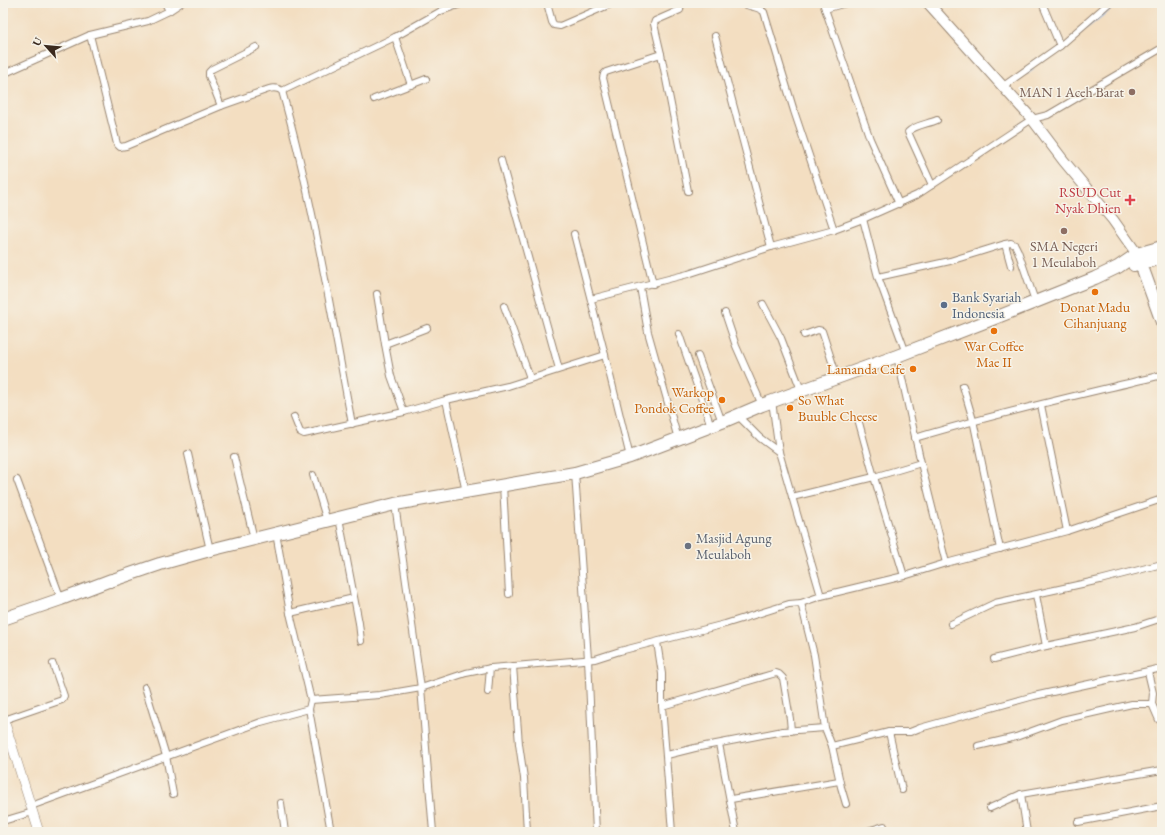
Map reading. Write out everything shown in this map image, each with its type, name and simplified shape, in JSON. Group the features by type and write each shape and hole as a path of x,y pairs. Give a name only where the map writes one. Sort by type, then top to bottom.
{"highway":[{"path":"3,619 111,580 110,581 160,564 210,550 394,504 575,473 630,457 801,390 902,354 1095,278 1139,259 1162,247"},
{"path":"1139,259 1162,258"},
{"path":"1139,259 1162,322"}],"main road":[{"path":"928,3 1032,119 1063,160 1113,220 1139,259"}],"street":[{"path":"165,3 169,11"},
{"path":"3,74 90,35 148,21 169,11 181,3"},
{"path":"282,91 395,37 441,11 464,3"},
{"path":"547,3 552,22 560,26 613,3"},
{"path":"681,3 680,10 655,21 654,24 688,191"},
{"path":"743,3 761,8 764,12 796,118 834,230"},
{"path":"846,3 824,6 870,139 899,204"},
{"path":"1042,3 1060,46"},
{"path":"1002,87 1060,46 1109,3"},
{"path":"90,35 118,146 126,146 221,106 272,88 280,89 282,91 298,150 352,424"},
{"path":"715,36 771,247"},
{"path":"395,37 411,85"},
{"path":"221,106 209,76 209,72 212,69 256,47"},
{"path":"591,299 695,272 771,247 834,230 899,204 943,180 1032,119 1048,116 1162,48"},
{"path":"652,284 603,78 606,72 661,54"},
{"path":"374,98 426,80"},
{"path":"932,185 908,132 914,128 938,120"},
{"path":"501,160 559,369"},
{"path":"863,219 878,277 902,354 921,463 946,563"},
{"path":"574,234 630,457"},
{"path":"878,277 950,261 1011,243 1015,245 1018,251 1035,301"},
{"path":"1005,244 1011,266"},
{"path":"640,287 648,332 678,438"},
{"path":"377,294 384,344 391,376 404,412"},
{"path":"763,304 781,338 801,390"},
{"path":"504,306 530,378"},
{"path":"725,313 736,346 767,403 779,452 821,596"},
{"path":"384,344 427,328"},
{"path":"804,335 818,330 822,331 837,377"},
{"path":"679,334 716,424"},
{"path":"294,417 302,434 404,412 446,400 508,386 605,355"},
{"path":"698,356 716,424"},
{"path":"916,438 974,420 1162,375"},
{"path":"963,386 974,420 1000,549"},
{"path":"446,400 466,492"},
{"path":"1041,405 1067,531"},
{"path":"737,415 760,438 779,452"},
{"path":"858,419 904,576"},
{"path":"188,454 210,550"},
{"path":"234,457 254,539"},
{"path":"792,497 874,477 921,463"},
{"path":"575,473 588,659 596,832"},
{"path":"313,476 326,521"},
{"path":"17,480 61,599"},
{"path":"503,485 509,594"},
{"path":"311,700 380,694 421,688 466,672 490,668 595,659 620,651 725,624 789,604 801,603 821,596 904,576 946,563 1067,531 1162,499"},
{"path":"394,504 421,688 433,832"},
{"path":"339,518 361,641"},
{"path":"276,533 290,613 311,700 309,709 331,832"},
{"path":"951,624 995,603 1100,580 1162,564"},
{"path":"1036,594 1046,646"},
{"path":"290,613 354,598"},
{"path":"801,603 814,655 825,728 832,746 839,781 846,804"},
{"path":"994,658 1135,627 1162,618"},
{"path":"657,642 662,674 662,706 672,832"},
{"path":"39,832 3,718 62,700 64,696 53,664"},
{"path":"513,666 519,744 524,778 527,832"},
{"path":"488,692 490,668"},
{"path":"832,746 889,732 910,732 1034,696 1162,668"},
{"path":"1148,672 1153,693 1152,704 1158,718 1162,721"},
{"path":"662,706 776,673 783,678 791,731"},
{"path":"145,687 166,756 173,794"},
{"path":"978,746 1016,737 1062,720 1132,704 1152,704"},
{"path":"3,821 166,756 261,722 309,709"},
{"path":"667,755 695,748 791,731 825,728"},
{"path":"889,732 902,790"},
{"path":"719,744 731,799 736,832"},
{"path":"990,808 1021,794 1162,770"},
{"path":"731,799 839,781"},
{"path":"1021,794 1027,832"},
{"path":"281,803 285,832"},
{"path":"1078,822 1162,806"},
{"path":"864,832 884,826"}],"waterway":[{"path":"1080,32 1118,3"},
{"path":"1027,73 1033,69"}],"place":[{"name":"MAN 1 Aceh Barat","path":"1132,92"},
{"name":"RSUD Cut Nyak Dhien","path":"1130,200"},
{"name":"SMA Negeri 1 Meulaboh","path":"1064,231"},
{"name":"Donat Madu Cihanjuang","path":"1095,292"},
{"name":"Bank Syariah Indonesia","path":"944,305"},
{"name":"War Coffee Mae II","path":"994,331"},
{"name":"Lamanda Cafe","path":"913,369"},
{"name":"Warkop Pondok Coffee","path":"722,400"},
{"name":"So What Buuble Cheese","path":"790,408"},
{"name":"Masjid Agung Meulaboh","path":"688,546"}]}
